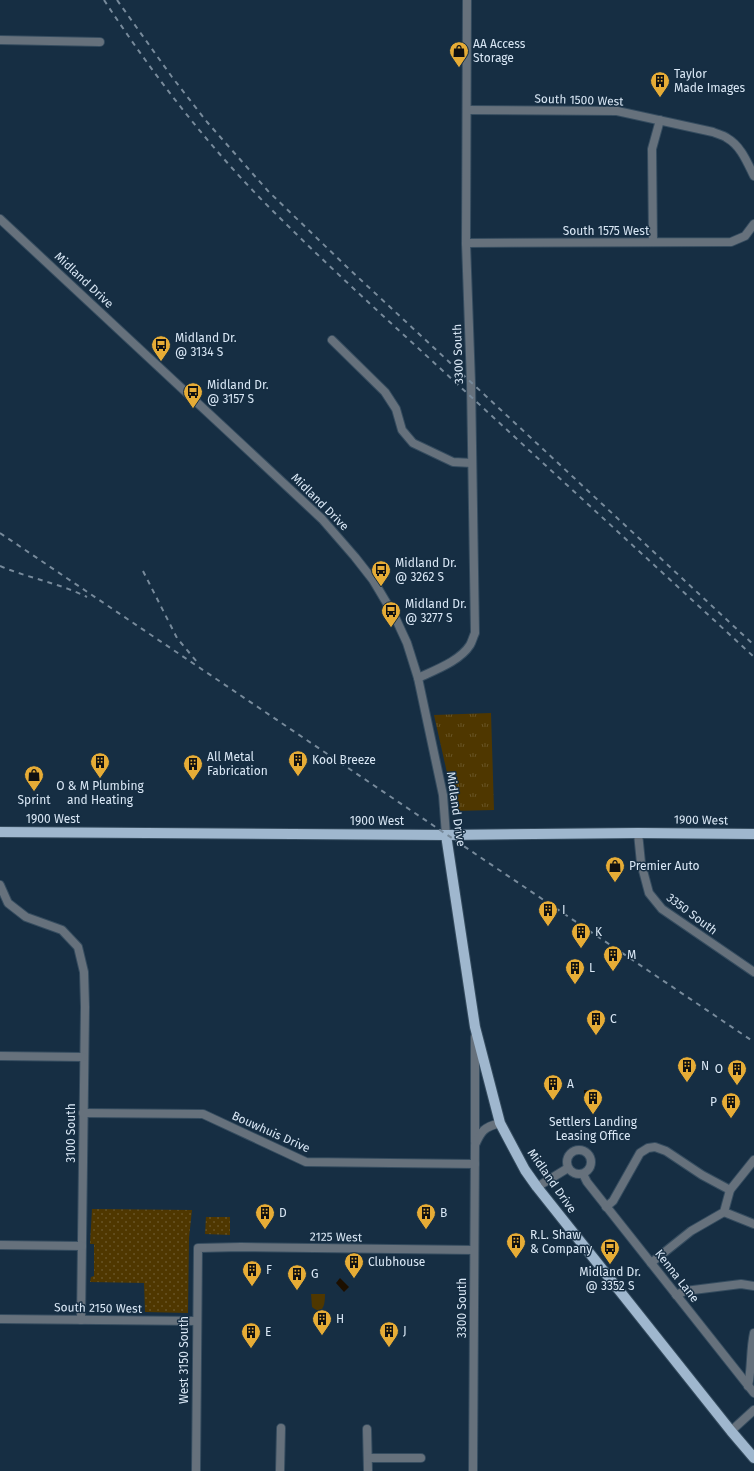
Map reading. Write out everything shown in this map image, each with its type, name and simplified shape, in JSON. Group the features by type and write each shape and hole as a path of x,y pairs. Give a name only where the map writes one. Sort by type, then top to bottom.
{"main road":[{"name":"1900 West","path":"0,832 446,835 638,833 754,834"},
{"name":"Midland Drive","path":"446,835 475,1027 500,1123 525,1170 537,1187 754,1458"}],"street":[{"name":"3300 South","path":"418,678 447,664 462,654 471,644 475,633 466,243 467,0"},
{"path":"0,40 100,42"},
{"name":"South 1500 West","path":"467,110 617,111 660,120 727,137 738,147 754,176"},
{"path":"653,242 652,148 660,120"},
{"name":"Midland Drive","path":"0,219 322,519 373,580 395,617 407,643 418,678 443,795 446,835"},
{"name":"South 1575 West","path":"466,243 731,242 745,236 754,224"},
{"path":"332,340 385,392 396,409 402,430 413,443 453,462 472,463"},
{"name":"3350 South","path":"638,833 641,863 649,892 662,909 754,972"},
{"name":"3100 South","path":"0,885 8,903 26,917 62,930 78,947 84,972 81,1320"},
{"name":"3300 South","path":"473,1471 475,1027"},
{"path":"0,1056 83,1056"},
{"name":"Bouwhuis Drive","path":"83,1113 203,1114 306,1162 475,1164"},
{"path":"475,1145 481,1132 491,1125 500,1123"},
{"path":"606,1207 613,1201 640,1153 648,1148 656,1147 666,1151 702,1175 730,1190"},
{"path":"575,1150 584,1150 590,1155 592,1163 589,1170 583,1174 575,1174 568,1168 567,1160 571,1152 575,1150"},
{"path":"651,1264 691,1231 724,1212 730,1190 753,1162"},
{"path":"537,1187 568,1168"},
{"name":"Kenna Lane","path":"583,1174 587,1182 606,1207 754,1393"},
{"path":"724,1212 754,1224"},
{"path":"0,1246 82,1246"},
{"name":"2125 West","path":"198,1248 262,1247 474,1250"},
{"name":"West 3150 South","path":"196,1471 196,1321 198,1248"},
{"path":"676,1295 685,1291 734,1284 754,1286"},
{"name":"South 2150 West","path":"0,1319 196,1321"},
{"path":"748,1386 751,1372 754,1333"},
{"path":"731,1431 754,1410"},
{"path":"280,1471 281,1428"},
{"path":"367,1429 368,1471"},
{"path":"368,1458 421,1458"}],"green space":[{"path":"491,713 494,810 454,811 452,795 434,715"},
{"path":"92,1209 192,1210 189,1238 188,1313 145,1312 144,1283 90,1282 91,1277 94,1276 94,1244 90,1244"},
{"path":"206,1217 230,1217 230,1235 205,1234"},
{"path":"311,1294 325,1294 324,1304 321,1309 316,1310 312,1307"}],"shaded area":[{"path":"584,1090 598,1090 598,1097 584,1097"},
{"path":"340,1278 349,1287 344,1292 336,1283"}],"railway":[{"path":"104,0 139,52 177,102 217,151 259,197 372,306 754,657"},
{"path":"117,0 172,77 207,122 268,191 348,268 754,645"},
{"path":"0,533 754,1042"},
{"path":"0,566 66,588 87,597"},
{"path":"143,571 177,638 197,662"}],"place":[{"name":"AA Access Storage","path":"459,68"},
{"name":"Taylor Made Images","path":"660,98"},
{"name":"Midland Dr. @ 3134 S","path":"161,362"},
{"name":"Midland Dr. @ 3157 S","path":"193,409"},
{"name":"Midland Dr. @ 3262 S","path":"381,587"},
{"name":"Midland Dr. @ 3277 S","path":"391,628"},
{"name":"Kool Breeze","path":"298,777"},
{"name":"O & M Plumbing and Heating","path":"100,779"},
{"name":"All Metal Fabrication","path":"193,781"},
{"name":"Sprint","path":"34,792"},
{"name":"Premier Auto","path":"615,883"},
{"name":"I","path":"548,927"},
{"name":"K","path":"581,949"},
{"name":"M","path":"613,972"},
{"name":"L","path":"575,985"},
{"name":"C","path":"596,1036"},
{"name":"N","path":"687,1083"},
{"name":"O","path":"737,1086"},
{"name":"A","path":"553,1101"},
{"name":"Settlers Landing Leasing Office","path":"593,1115"},
{"name":"P","path":"731,1119"},
{"name":"D","path":"265,1230"},
{"name":"B","path":"426,1230"},
{"name":"R.L. Shaw & Company","path":"516,1259"},
{"name":"Midland Dr. @ 3352 S","path":"610,1265"},
{"name":"Clubhouse","path":"354,1279"},
{"name":"F","path":"252,1287"},
{"name":"G","path":"297,1291"},
{"name":"H","path":"322,1336"},
{"name":"J","path":"389,1348"},
{"name":"E","path":"251,1349"}]}
